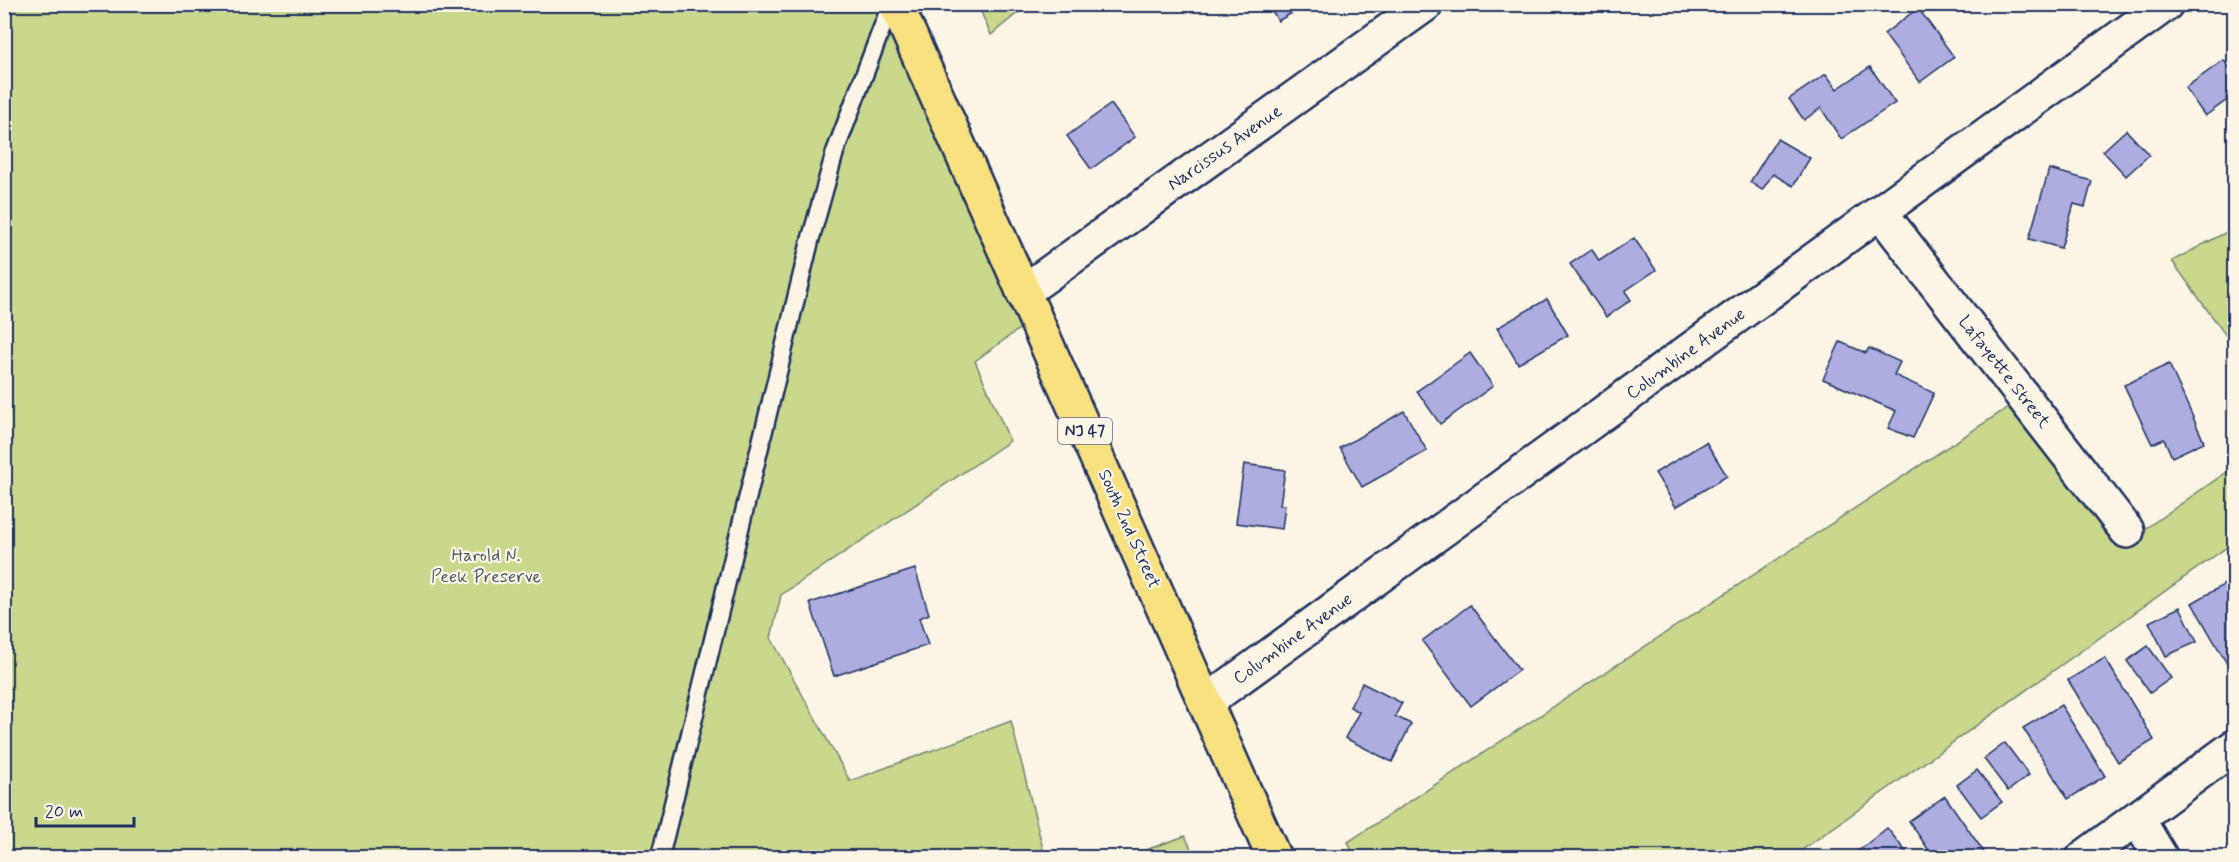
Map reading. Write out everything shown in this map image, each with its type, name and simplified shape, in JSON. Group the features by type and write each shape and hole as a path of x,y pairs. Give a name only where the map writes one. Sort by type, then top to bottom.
{"main road":[{"name":"South 2nd Street","path":"896,4 1274,858"}],"street":[{"name":"Narcissus Avenue","path":"1023,292 1426,4"},
{"name":"Columbine Avenue","path":"1206,702 2166,4"},
{"name":"Lafayette Street","path":"1881,213 2127,531"},
{"path":"2083,858 2235,747"},
{"path":"2137,818 2161,858"}],"lane":[{"path":"658,858 668,828 813,230 835,152 891,4"}],"green space":[{"name":"Harold N. Peek Preserve","path":"5,5 900,5 1036,317 975,361 1010,441 781,595 771,638 850,781 1011,721 1045,857 5,858"},
{"path":"978,5 1027,5 991,35"},
{"path":"2234,228 2234,347 2172,261"},
{"path":"2019,400 2123,544 2234,467 2234,542 1792,857 1355,858 1348,842"},
{"path":"1185,836 1195,857 1126,857"}],"building":[{"path":"1268,4 1308,4 1278,21"},
{"path":"1918,8 1954,57 1920,82 1884,34"},
{"path":"2224,60 2234,75 2234,95 2205,116 2185,88"},
{"path":"1870,67 1895,103 1841,139 1821,108 1804,120 1789,99 1826,74 1837,89"},
{"path":"1111,104 1135,137 1091,169 1067,136"},
{"path":"2126,130 2149,155 2126,176 2103,151"},
{"path":"1777,139 1810,158 1793,186 1773,174 1762,190 1750,182"},
{"path":"2049,169 2092,181 2085,207 2074,204 2061,248 2029,239"},
{"path":"1634,238 1656,270 1625,291 1631,300 1606,317 1570,264 1592,249 1599,261"},
{"path":"1547,299 1568,335 1518,364 1497,328"},
{"path":"1840,342 1866,353 1869,348 1900,362 1894,375 1934,393 1913,438 1888,428 1896,411 1823,379"},
{"path":"1470,353 1493,386 1440,424 1417,391"},
{"path":"2169,364 2204,442 2172,457 2164,439 2152,444 2124,385"},
{"path":"1404,411 1427,451 1362,487 1340,448"},
{"path":"1706,442 1727,476 1676,507 1655,473"},
{"path":"1244,464 1285,470 1280,505 1285,505 1282,529 1236,523"},
{"path":"915,569 929,614 919,618 928,645 834,676 810,603"},
{"path":"2230,581 2234,589 2234,676 2192,603"},
{"path":"1470,605 1519,670 1471,706 1422,641"},
{"path":"2180,607 2197,642 2166,656 2149,622"},
{"path":"2148,646 2171,678 2150,693 2127,661"},
{"path":"2105,658 2154,740 2118,762 2068,680"},
{"path":"1362,683 1402,703 1395,716 1411,724 1392,762 1345,738 1359,712 1350,707"},
{"path":"2061,705 2105,776 2068,799 2023,728"},
{"path":"2005,743 2029,775 2008,791 1984,759"},
{"path":"1977,770 2002,802 1981,817 1957,785"},
{"path":"1945,796 1988,858 1934,858 1909,821"},
{"path":"1887,828 1911,858 1853,858 1852,856"},
{"path":"2234,842 2234,858 2227,847"}]}
